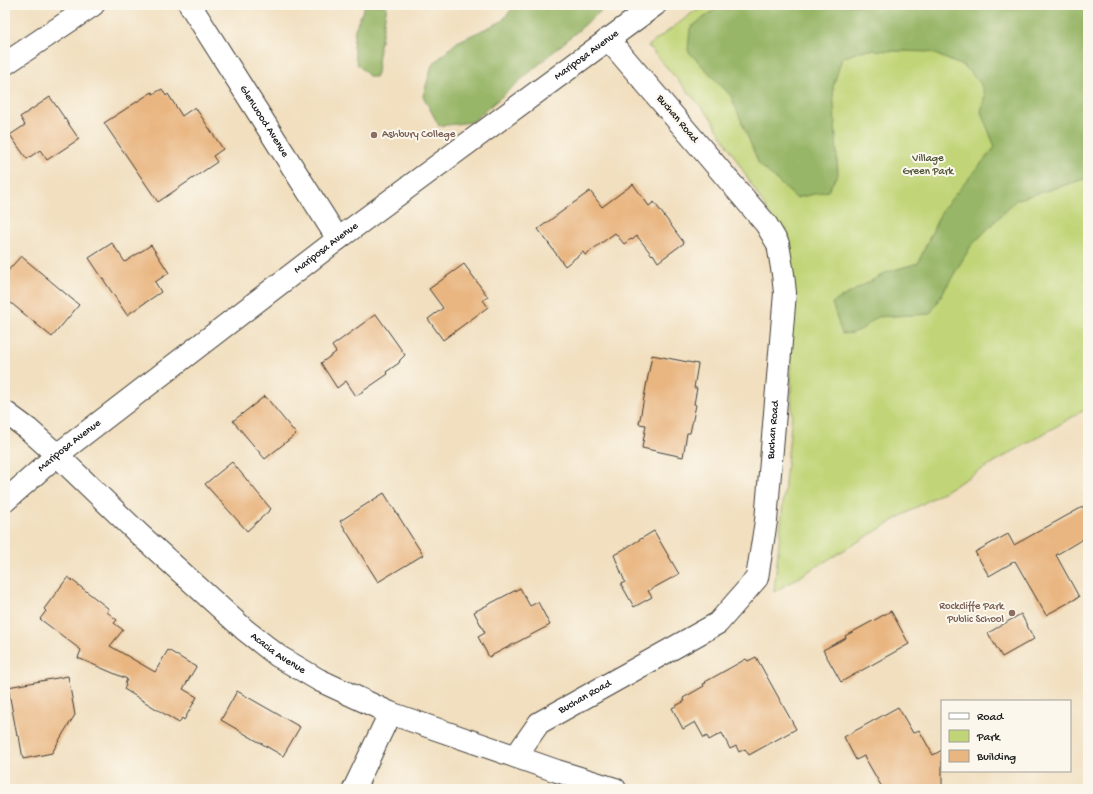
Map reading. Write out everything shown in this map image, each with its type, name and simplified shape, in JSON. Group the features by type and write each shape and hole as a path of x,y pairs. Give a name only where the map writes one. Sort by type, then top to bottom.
{"street":[{"path":"5,64 93,5"},
{"name":"Glenwood Avenue","path":"190,5 338,239"},
{"name":"Mariposa Avenue","path":"5,501 58,455 338,239 655,5"},
{"name":"Buchan Road","path":"516,756 539,723 718,623 756,578 766,521 785,293 778,244 766,224 608,39"},
{"name":"Acacia Avenue","path":"5,412 28,429 58,455 145,539 245,630 278,656 319,680 390,713 615,789"},
{"path":"354,789 390,713"}],"green space":[{"path":"365,5 387,5 377,73 375,77 370,77 357,64 353,47 355,29"},
{"path":"515,5 604,5 602,10 472,122 439,126 423,96 432,65 457,42 502,21"},
{"name":"Village Green Park","path":"703,5 1088,5 1088,408 774,592 792,414 787,243 711,118 648,46"},
{"path":"721,5 1088,5 1088,178 1016,200 971,246 930,314 877,317 862,329 853,333 842,334 832,303 887,272 918,263 942,210 995,147 981,112 985,95 980,83 965,67 930,52 864,50 842,58 833,87 838,174 828,191 796,198 759,164 731,96 688,51 690,28"}],"building":[{"path":"162,89 166,96 168,94 182,116 195,107 223,149 213,156 217,162 158,202 104,123 152,92 153,94"},
{"path":"50,97 79,139 47,160 40,150 27,159 10,135 25,125 20,117"},
{"path":"633,184 649,206 654,202 684,243 658,262 637,236 624,244 615,233 585,255 583,252 565,266 538,229 590,191 602,207"},
{"path":"112,243 125,262 151,245 169,273 155,282 161,292 127,315 89,258"},
{"path":"21,256 79,305 52,337 5,298 5,274"},
{"path":"464,264 488,297 483,300 488,307 443,340 428,319 443,308 429,289"},
{"path":"376,314 405,355 399,363 386,372 388,374 356,396 346,381 337,388 321,363 336,352 332,346"},
{"path":"652,355 698,364 694,388 697,388 694,404 696,405 690,433 687,433 683,457 642,448 646,425 639,424"},
{"path":"265,396 296,434 265,459 233,421"},
{"path":"232,462 271,509 247,531 205,484"},
{"path":"384,493 423,555 378,582 340,521"},
{"path":"1088,504 1088,536 1056,555 1079,597 1046,615 1015,561 989,576 975,552 1008,534 1014,545"},
{"path":"654,531 679,574 648,591 652,597 634,607 621,584 625,582 614,555"},
{"path":"68,577 109,609 107,612 117,620 114,623 123,630 110,646 155,672 168,650 196,667 183,689 197,697 184,720 182,718 179,723 124,689 127,679 78,658 81,650 40,619 46,611 44,609"},
{"path":"520,588 530,606 538,602 550,625 489,657 478,637 485,633 474,612"},
{"path":"891,611 909,644 841,682 823,650"},
{"path":"1021,614 1034,639 1002,657 988,633"},
{"path":"756,657 796,729 749,755 745,749 739,752 736,746 730,749 722,733 709,740 707,736 704,738 695,722 683,729 672,708 685,701 683,698 704,686 703,684 706,683 705,682 746,659 748,661"},
{"path":"68,676 75,715 52,753 23,759 8,687"},
{"path":"237,691 300,727 283,756 221,720"},
{"path":"898,707 913,733 919,730 933,755 941,751 942,789 883,789 864,756 856,760 844,737"}],"place":[{"name":"Ashbury College","path":"374,135"},
{"name":"Rockcliffe Park Public School","path":"1012,613"}]}
